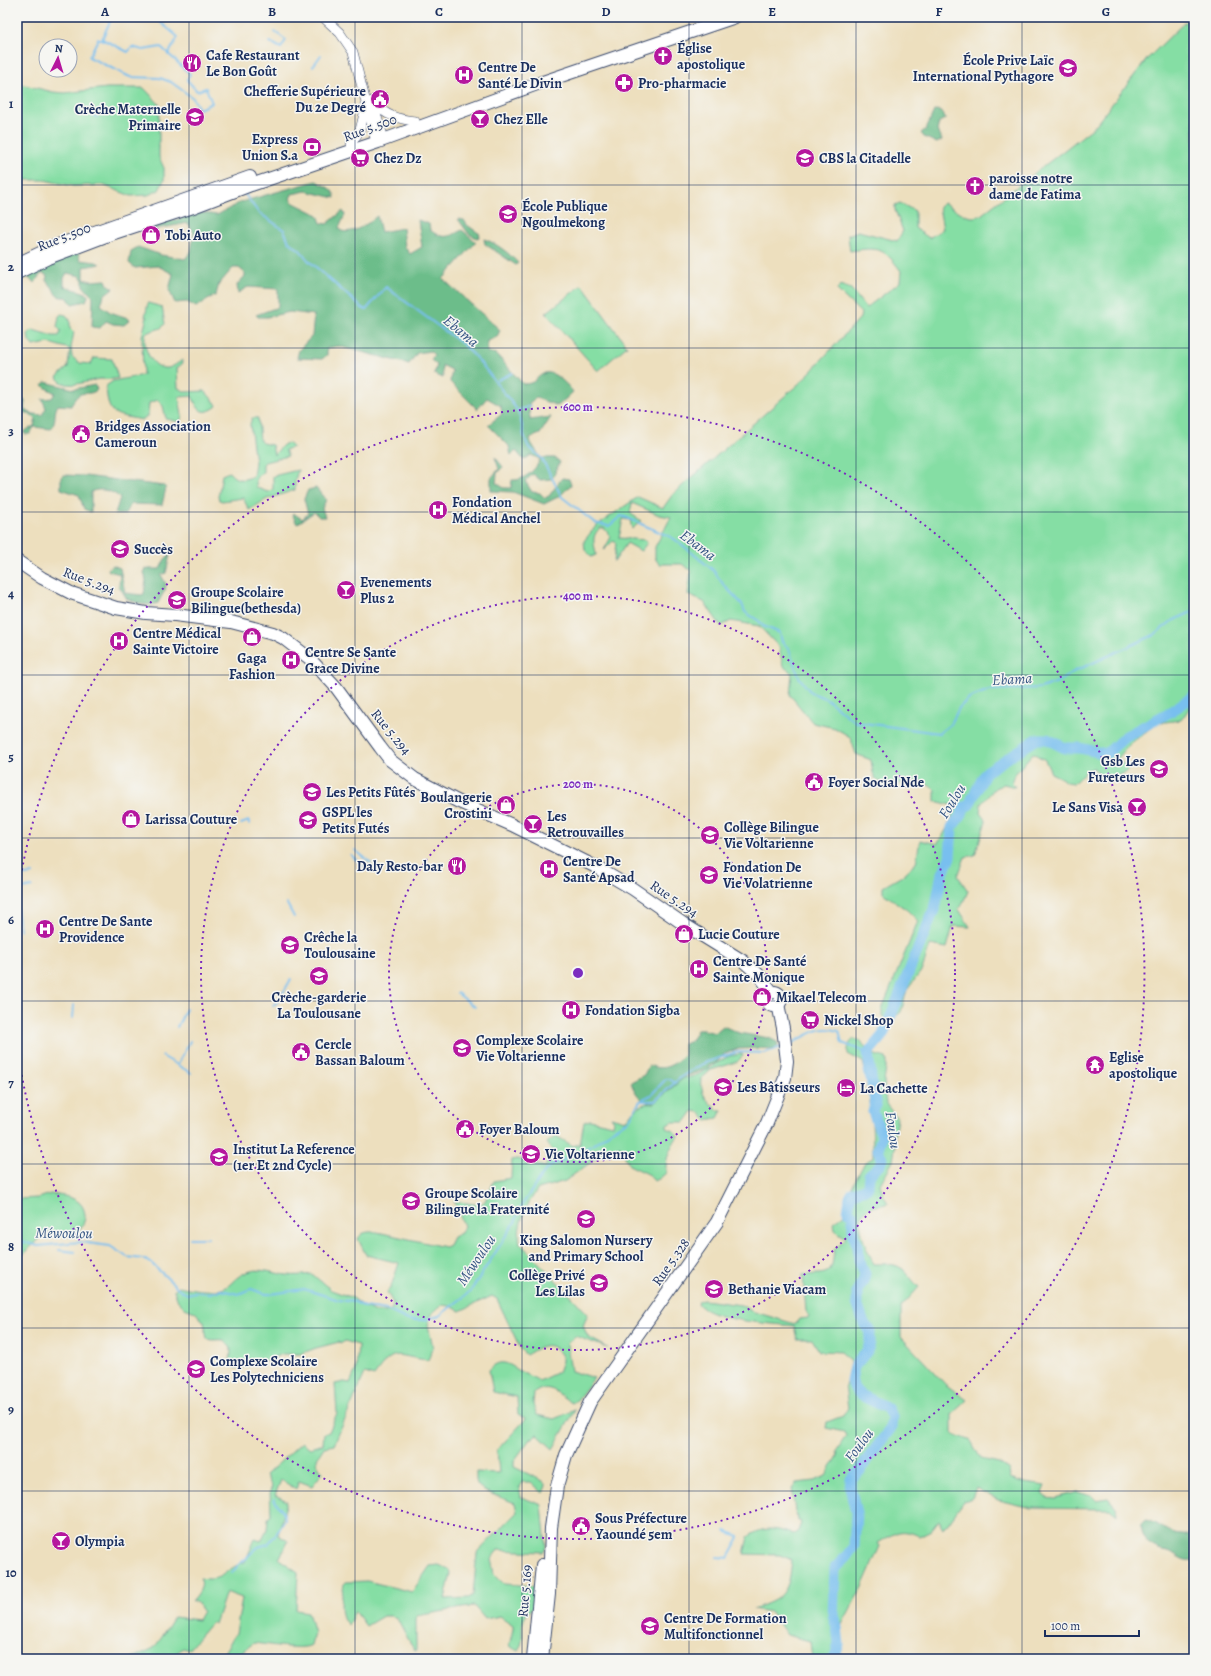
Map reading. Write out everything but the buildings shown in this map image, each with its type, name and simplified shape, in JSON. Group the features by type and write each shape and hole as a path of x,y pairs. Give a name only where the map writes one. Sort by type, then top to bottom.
{"main road":[{"name":"Rue 5.500","path":"17,264 75,239 228,184 351,144 379,138 415,121 538,77 634,48 716,17"},
{"name":"Rue 5.500","path":"17,273 48,258 114,233 379,138 735,17"},
{"name":"Rue 5.294","path":"17,561 42,578 71,593 116,608 146,613 231,622 273,633 283,638 309,658 325,675 336,687 390,760 415,779 457,801 564,849 620,881 685,925 743,961 758,974 772,1000"},
{"name":"Rue 5.294","path":"17,568 39,583 68,597 114,614 144,619 202,623 229,627 280,643 304,662 332,693 386,765 412,787 494,822 561,854 629,893 697,940 740,965 754,977 772,1000"},
{"name":"Rue 5.328","path":"548,1526 547,1501 554,1469 559,1452 576,1414 634,1326 706,1225 722,1199 773,1093 782,1047 772,1000"},
{"name":"Rue 5.169","path":"533,1659 548,1526"},
{"name":"Rue 5.169","path":"542,1659 549,1594 548,1526"}],"street":[{"path":"323,17 340,33 353,52 379,138"},
{"path":"332,17 349,35 358,50 369,102 360,130 351,144"},
{"path":"369,102 384,113 391,116 415,121"}],"green space":[{"path":"1190,17 1194,17 1194,702 1181,720 1157,723 1130,744 1118,758 1128,770 1113,778 1109,782 1106,782 1094,768 1087,770 1074,783 1066,782 1051,773 1045,760 1033,753 1015,774 1012,783 1015,787 1004,784 995,788 981,804 980,813 986,821 975,855 965,857 958,876 968,891 961,907 958,908 970,927 953,926 947,948 930,945 922,970 907,990 901,1012 891,1020 882,1017 882,1009 918,921 907,910 883,893 883,887 902,876 916,863 920,840 937,844 952,819 951,805 935,801 935,790 920,781 910,781 893,786 878,781 874,776 871,760 856,754 851,739 847,735 835,728 813,723 790,695 792,673 783,666 779,647 759,626 731,621 721,626 704,602 688,595 691,571 682,564 659,564 655,558 655,547 671,517 659,515 632,503 630,513 641,521 632,529 630,520 623,519 619,538 646,540 647,543 641,551 627,543 614,562 616,543 613,541 604,550 611,537 604,528 600,528 597,531 594,538 596,555 591,557 585,550 584,541 596,526 638,497 663,508 673,494 802,381 860,318 861,313 837,290 840,285 851,289 866,308 900,282 901,271 890,257 880,250 874,249 850,251 848,235 858,231 897,241 903,231 895,210 895,205 900,203 915,211 915,228 929,238 943,229 939,207 944,203 967,216 976,217 981,215 1094,127 1148,58"},
{"path":"17,83 53,92 65,93 107,88 144,88 159,104 159,157 164,168 164,180 159,190 148,195 131,196 103,185 73,186 44,180 17,180"},
{"path":"937,110 943,113 945,119 939,122 937,131 942,140 937,143 924,137 921,133 926,129 934,111"},
{"path":"316,181 331,190 335,198 306,191 292,194 290,199 294,203 318,215 321,223 327,224 343,211 345,215 339,228 341,231 346,232 356,230 377,216 381,232 403,228 405,247 410,254 422,247 418,220 429,224 430,230 439,235 450,236 462,230 476,242 443,279 500,330 497,337 487,341 487,352 496,354 523,384 531,383 545,373 549,373 561,379 573,392 558,406 536,398 529,403 530,420 551,417 540,434 530,438 531,443 541,458 555,458 560,462 552,479 540,480 533,474 525,481 532,492 540,493 545,498 549,496 562,478 569,479 571,485 560,496 544,504 513,492 491,491 491,478 499,469 495,457 503,467 497,473 496,483 504,488 511,488 512,480 521,479 529,474 536,467 540,459 531,455 524,460 516,451 511,455 509,446 488,425 502,414 501,406 487,398 477,409 450,382 452,370 442,365 443,378 434,374 437,365 431,360 434,355 430,351 417,353 409,364 338,346 327,348 327,355 322,359 297,358 299,350 312,336 314,315 290,312 267,317 258,317 256,315 278,307 278,289 248,287 238,293 237,285 245,276 245,273 239,268 233,268 219,284 216,295 196,307 187,302 175,303 169,290 173,274 158,266 135,268 129,263 131,251 138,247 161,255 185,259 191,252 194,233 188,223 151,230 145,226 150,223 176,220 196,212 217,215 241,202"},
{"path":"458,219 464,220 467,225 480,234 479,237 477,238 469,234"},
{"path":"484,239 502,249 518,263 516,265 485,244"},
{"path":"78,251 80,260 100,264 84,267 84,279 91,281 106,280 108,285 113,288 104,295 101,305 110,312 128,318 130,320 124,325 113,324 106,321 100,328 92,327 93,297 83,286 83,280 80,276 67,273 64,278 64,286 86,293 88,296 86,301 72,304 67,297 56,295 50,284 46,281 47,276 43,273 39,276 35,283 27,277 17,282 17,279"},
{"path":"582,285 627,346 598,371 546,313"},
{"path":"17,297 22,302 17,327"},
{"path":"148,303 162,307 165,324 161,328 146,333 145,344 149,356 162,368 168,368 182,360 183,363 177,368 178,388 186,392 205,391 217,405 216,407 211,410 203,411 198,408 192,396 179,397 182,416 180,422 166,419 163,406 158,400 149,403 148,415 142,420 119,415 114,413 111,409 106,386 113,381 143,375 142,336 147,317 145,317"},
{"path":"61,314 66,315 70,320 70,328 74,332 71,348 72,357 80,363 91,364 94,358 112,359 118,378 99,379 76,384 65,384 60,381 57,377 68,367 70,349 49,343 33,346 29,341 28,333 33,330 53,336 59,336 61,331 57,327 59,316"},
{"path":"45,382 74,389 95,385 97,390 90,393 80,394 71,406 58,405 51,429 34,427 30,434 25,434 23,432 34,426 36,419 27,413 17,413 17,399 23,399 25,401 24,410 33,414 42,415 46,408 42,399 52,398 55,393 43,385"},
{"path":"252,418 258,418 260,441 262,443 272,445 274,455 283,445 289,443 293,447 285,450 288,456 265,462 263,464 263,472 256,478 257,488 268,492 273,489 273,476 298,470 295,480 295,490 267,499 249,510 243,498 222,501 219,500 218,497 222,475 229,472 237,479 246,479 253,476 255,462 250,424"},
{"path":"64,475 85,476 164,486 166,488 162,505 131,504 124,514 115,514 120,498 114,493 106,490 94,491 91,492 91,512 84,509 79,495 61,489 61,477"},
{"path":"316,488 326,500 322,508 325,517 319,517 314,512 297,524 292,514 293,513 302,519 308,514 304,499 308,490"},
{"path":"170,555 166,573 161,575 166,584 165,590 158,603 152,605 141,604 127,599 119,586 120,574 109,571 108,569 112,565 120,568 125,593 141,595 144,594 146,580 144,572 146,569 160,569 165,559"},
{"path":"723,1026 739,1033 769,1038 777,1042 778,1046 773,1049 738,1049 724,1054 716,1063 709,1066 707,1069 686,1076 654,1103 646,1102 639,1097 631,1082 644,1075 649,1065 664,1068 676,1062 684,1055 684,1044 691,1041 697,1030 715,1033"},
{"path":"855,1039 860,1041 872,1054 886,1058 887,1061 884,1082 886,1104 897,1118 894,1137 895,1148 893,1161 880,1184 883,1195 888,1203 871,1207 864,1212 861,1219 862,1235 874,1264 898,1266 919,1287 901,1307 901,1337 945,1384 967,1400 952,1414 952,1433 971,1441 981,1459 999,1463 1009,1470 1010,1478 1025,1483 1045,1486 1042,1493 1047,1497 1056,1498 1078,1492 1091,1496 1095,1500 1108,1498 1116,1507 1117,1515 1110,1509 1031,1508 998,1500 976,1488 972,1498 964,1501 944,1529 939,1520 931,1530 919,1536 907,1532 898,1532 878,1543 880,1546 862,1587 839,1630 838,1646 841,1659 812,1659 810,1641 787,1635 771,1612 752,1609 771,1602 783,1593 789,1580 792,1560 780,1555 744,1554 748,1537 754,1533 765,1529 794,1534 798,1531 801,1523 795,1512 792,1488 796,1483 815,1481 826,1476 838,1456 837,1450 846,1436 844,1432 826,1428 827,1422 843,1416 848,1408 845,1385 850,1371 850,1360 841,1352 819,1351 812,1339 797,1339 794,1326 743,1321 729,1318 717,1315 698,1304 699,1301 704,1300 741,1305 751,1311 795,1324 800,1319 808,1318 809,1315 806,1311 803,1275 823,1273 830,1269 834,1250 846,1238 835,1230 834,1222 845,1214 847,1196 865,1162 873,1158 871,1110 863,1062 848,1054 849,1045"},
{"path":"742,1054 743,1056 737,1062 711,1070 702,1078 703,1093 717,1110 722,1110 718,1118 706,1120 699,1112 693,1111 685,1122 672,1122 667,1125 667,1128 674,1131 678,1136 669,1153 666,1163 666,1173 659,1179 654,1181 648,1174 629,1165 620,1146 602,1154 565,1181 538,1189 523,1215 519,1236 520,1243 588,1314 583,1326 588,1337 608,1348 575,1336 567,1344 571,1371 594,1378 577,1400 572,1403 550,1389 540,1390 534,1393 533,1404 537,1415 554,1419 575,1410 553,1449 537,1434 530,1439 514,1461 514,1467 543,1481 546,1486 543,1493 531,1482 522,1482 519,1487 521,1497 542,1505 546,1547 543,1552 498,1550 491,1559 494,1574 504,1584 534,1586 538,1603 527,1613 523,1621 522,1643 518,1651 509,1646 513,1625 500,1616 485,1619 474,1606 416,1616 416,1651 414,1650 397,1618 383,1616 366,1626 355,1611 348,1625 342,1616 341,1611 342,1594 344,1584 346,1582 367,1581 412,1592 430,1566 439,1565 450,1570 451,1573 445,1599 469,1598 473,1595 477,1553 517,1512 515,1503 484,1491 476,1482 476,1472 499,1473 497,1450 526,1419 518,1414 517,1397 493,1392 489,1370 498,1363 503,1363 539,1381 558,1372 562,1361 562,1356 558,1350 549,1346 540,1347 526,1355 521,1350 497,1299 492,1296 460,1311 450,1306 442,1305 431,1314 428,1325 433,1348 428,1360 397,1355 387,1360 374,1376 365,1373 334,1445 324,1447 317,1458 318,1468 323,1472 312,1486 299,1481 296,1489 281,1480 275,1495 287,1501 278,1535 288,1541 279,1559 298,1572 296,1610 308,1612 314,1633 311,1645 307,1647 292,1647 254,1643 241,1652 244,1659 220,1659 236,1633 242,1598 226,1592 215,1624 212,1622 188,1650 183,1648 169,1659 158,1659 158,1657 146,1656 132,1658 154,1648 174,1617 198,1620 203,1611 198,1603 192,1601 201,1588 202,1585 200,1578 214,1579 245,1562 255,1539 261,1541 267,1529 268,1519 271,1514 270,1491 272,1487 266,1475 302,1442 310,1448 323,1444 324,1434 329,1432 337,1413 335,1384 344,1382 350,1383 356,1370 358,1345 345,1341 340,1344 339,1342 300,1354 283,1354 246,1367 235,1368 230,1365 231,1348 224,1340 207,1339 204,1322 195,1312 185,1308 178,1301 174,1290 179,1286 218,1290 228,1286 243,1274 256,1270 290,1275 312,1274 331,1290 353,1298 375,1312 387,1312 392,1309 393,1303 387,1292 391,1287 399,1263 366,1255 358,1239 361,1235 366,1232 377,1232 445,1247 449,1245 453,1237 461,1233 464,1226 454,1201 480,1205 485,1201 494,1181 511,1178 512,1160 518,1159 545,1167 553,1151 547,1143 556,1136 573,1146 580,1144 584,1122 590,1120 613,1125 614,1121 611,1117 625,1121 630,1114 642,1105 649,1103 682,1078 694,1076 729,1056"},
{"path":"50,1194 68,1197 78,1201 82,1205 85,1217 81,1228 79,1231 72,1233 45,1232 24,1254 17,1252 17,1199 39,1198"},
{"path":"1146,1520 1155,1523 1172,1533 1184,1535 1194,1533 1194,1560 1184,1560 1171,1552 1160,1550 1151,1545 1141,1532 1141,1523"}],"waterway":[{"path":"102,39 128,52 132,47 143,50 161,47 190,74 187,80 197,91 206,88 212,103 199,109 193,98 171,82 160,78 130,77 89,57 98,39 102,39 112,17"},
{"path":"139,17 143,20 146,17"},
{"path":"154,17 178,37 168,55"},
{"path":"270,42 281,48 286,40 275,32"},
{"path":"313,66 321,55"},
{"path":"84,111 97,117"},
{"name":"Ebama","path":"244,193 258,212 284,230 289,242 300,250 308,260 362,308 366,310 386,287 465,346 479,361 515,407 520,416 524,436 528,446 542,459 562,497 595,523 609,526 621,516 671,537 680,543 713,570 723,584 742,604 745,612 759,621 763,626 780,633 782,642 789,649 799,677 808,689 812,693 827,699 856,722 939,733 951,724 959,708 969,698 989,690 1041,688 1058,682 1073,672 1154,635 1172,621 1194,611"},
{"path":"498,380 512,373"},
{"path":"519,410 531,406"},
{"name":"Foulou","path":"834,1659 839,1644 837,1627 833,1616 835,1568 854,1546 856,1513 850,1487 851,1479 860,1471 891,1428 892,1417 887,1408 861,1395 855,1389 851,1380 854,1367 867,1351 870,1343 870,1330 864,1324 857,1303 857,1291 865,1274 860,1265 856,1241 853,1235 853,1217 852,1214 848,1212 850,1197 852,1193 868,1187 869,1175 880,1165 882,1158 878,1150 882,1136 873,1112 876,1101 873,1094 868,1053 883,1035 936,905 941,878 950,857 952,827 962,814 964,807 969,805 986,772 1037,739 1047,739 1065,748 1080,748 1106,754 1126,736 1170,712 1194,696"},
{"path":"241,824 249,821 249,824"},
{"path":"355,850 371,863"},
{"path":"351,855 367,869"},
{"path":"17,876 33,874"},
{"path":"17,890 32,887"},
{"path":"17,891 19,900 17,902"},
{"path":"287,904 294,917"},
{"path":"17,908 20,931"},
{"path":"273,1006 279,1000 291,979"},
{"path":"457,993 475,1007"},
{"path":"73,1018 74,1005"},
{"path":"177,1027 186,1009"},
{"name":"Méwoulou","path":"790,1044 813,1032 832,1029 839,1031 842,1043 868,1053"},
{"path":"178,1064 190,1041"},
{"name":"Méwoulou","path":"17,1240 38,1246 80,1242 110,1246 127,1257 143,1259 151,1263 179,1289 187,1294 195,1292 210,1293 221,1290 238,1294 251,1289 266,1294 271,1294 304,1289 339,1300 355,1302 365,1307 387,1310 408,1320 424,1320 439,1316 470,1292 515,1222 522,1205 544,1172 552,1165 591,1146 629,1120 640,1101 655,1101 681,1077 697,1067 737,1052 764,1053 782,1047"},
{"path":"162,1056 191,1073"},
{"path":"869,1061 864,1073 873,1094"},
{"path":"643,1099 651,1095 666,1079 674,1082"},
{"path":"190,1238 208,1238"},
{"path":"59,1250 75,1252"},
{"path":"247,1557 258,1547 268,1544 279,1530 285,1519 284,1514 274,1499"},
{"path":"717,1557 728,1558 739,1538 739,1536 725,1531"},
{"path":"232,1573 239,1564 247,1558"}],"place":[{"name":"Église apostolique","path":"663,56"},
{"name":"Cafe Restaurant Le Bon Goût","path":"192,63"},
{"name":"École Prive Laïc International Pythagore","path":"1068,68"},
{"name":"Centre De Santé Le Divin","path":"464,75"},
{"name":"Pro-pharmacie","path":"624,83"},
{"name":"Chefferie Supérieure Du 2e Degré","path":"380,99"},
{"name":"Crèche Maternelle Primaire","path":"195,117"},
{"name":"Chez Elle","path":"480,119"},
{"name":"Express Union S.a","path":"312,147"},
{"name":"Chez Dz","path":"360,158"},
{"name":"CBS la Citadelle","path":"805,158"},
{"name":"paroisse notre dame de Fatima","path":"975,186"},
{"name":"École Publique Ngoulmekong","path":"508,214"},
{"name":"Tobi Auto","path":"151,235"},
{"name":"Bridges Association Cameroun","path":"81,434"},
{"name":"Fondation Médical Anchel","path":"438,510"},
{"name":"Succès","path":"120,549"},
{"name":"Evenements Plus 2","path":"346,590"},
{"name":"Groupe Scolaire Bilingue(bethesda)","path":"177,600"},
{"name":"Gaga Fashion","path":"252,637"},
{"name":"Centre Médical Sainte Victoire","path":"119,641"},
{"name":"Centre Se Sante Grace Divine","path":"291,660"},
{"name":"Gsb Les Fureteurs","path":"1159,769"},
{"name":"Foyer Social Nde","path":"814,782"},
{"name":"Les Petits Fûtés","path":"312,792"},
{"name":"Boulangerie Crostini","path":"506,805"},
{"name":"Le Sans Visa","path":"1137,807"},
{"name":"Larissa Couture","path":"131,819"},
{"name":"GSPL les Petits Futés","path":"308,820"},
{"name":"Les Retrouvailles","path":"533,824"},
{"name":"Collège Bilingue Vie Voltarienne","path":"710,835"},
{"name":"Daly Resto-bar","path":"457,866"},
{"name":"Centre De Santé Apsad","path":"549,869"},
{"name":"Fondation De Vie Volatrienne","path":"709,875"},
{"name":"Centre De Sante Providence","path":"45,929"},
{"name":"Lucie Couture","path":"684,934"},
{"name":"Crêche la Toulousaine","path":"290,945"},
{"name":"Centre De Santé Sainte Monique","path":"699,969"},
{"name":"Crèche-garderie La Toulousane","path":"319,976"},
{"name":"Mikael Telecom","path":"762,997"},
{"name":"Fondation Sigba","path":"571,1010"},
{"name":"Nickel Shop","path":"810,1020"},
{"name":"Complexe Scolaire Vie Voltarienne","path":"462,1048"},
{"name":"Cercle Bassan Baloum","path":"301,1052"},
{"name":"Eglise apostolique","path":"1095,1065"},
{"name":"Les Bâtisseurs","path":"723,1087"},
{"name":"La Cachette","path":"846,1088"},
{"name":"Foyer Baloum","path":"465,1129"},
{"name":"Vie Voltarienne","path":"531,1154"},
{"name":"Institut La Reference (1er Et 2nd Cycle)","path":"219,1157"},
{"name":"Groupe Scolaire Bilingue la Fraternité","path":"411,1201"},
{"name":"King Salomon Nursery and Primary School","path":"586,1219"},
{"name":"Collège Privé Les Lilas","path":"599,1283"},
{"name":"Bethanie Viacam","path":"714,1289"},
{"name":"Complexe Scolaire Les Polytechniciens","path":"196,1369"},
{"name":"Sous Préfecture Yaoundé 5em","path":"581,1526"},
{"name":"Olympia","path":"61,1541"},
{"name":"Centre De Formation Multifonctionnel","path":"650,1626"}]}
